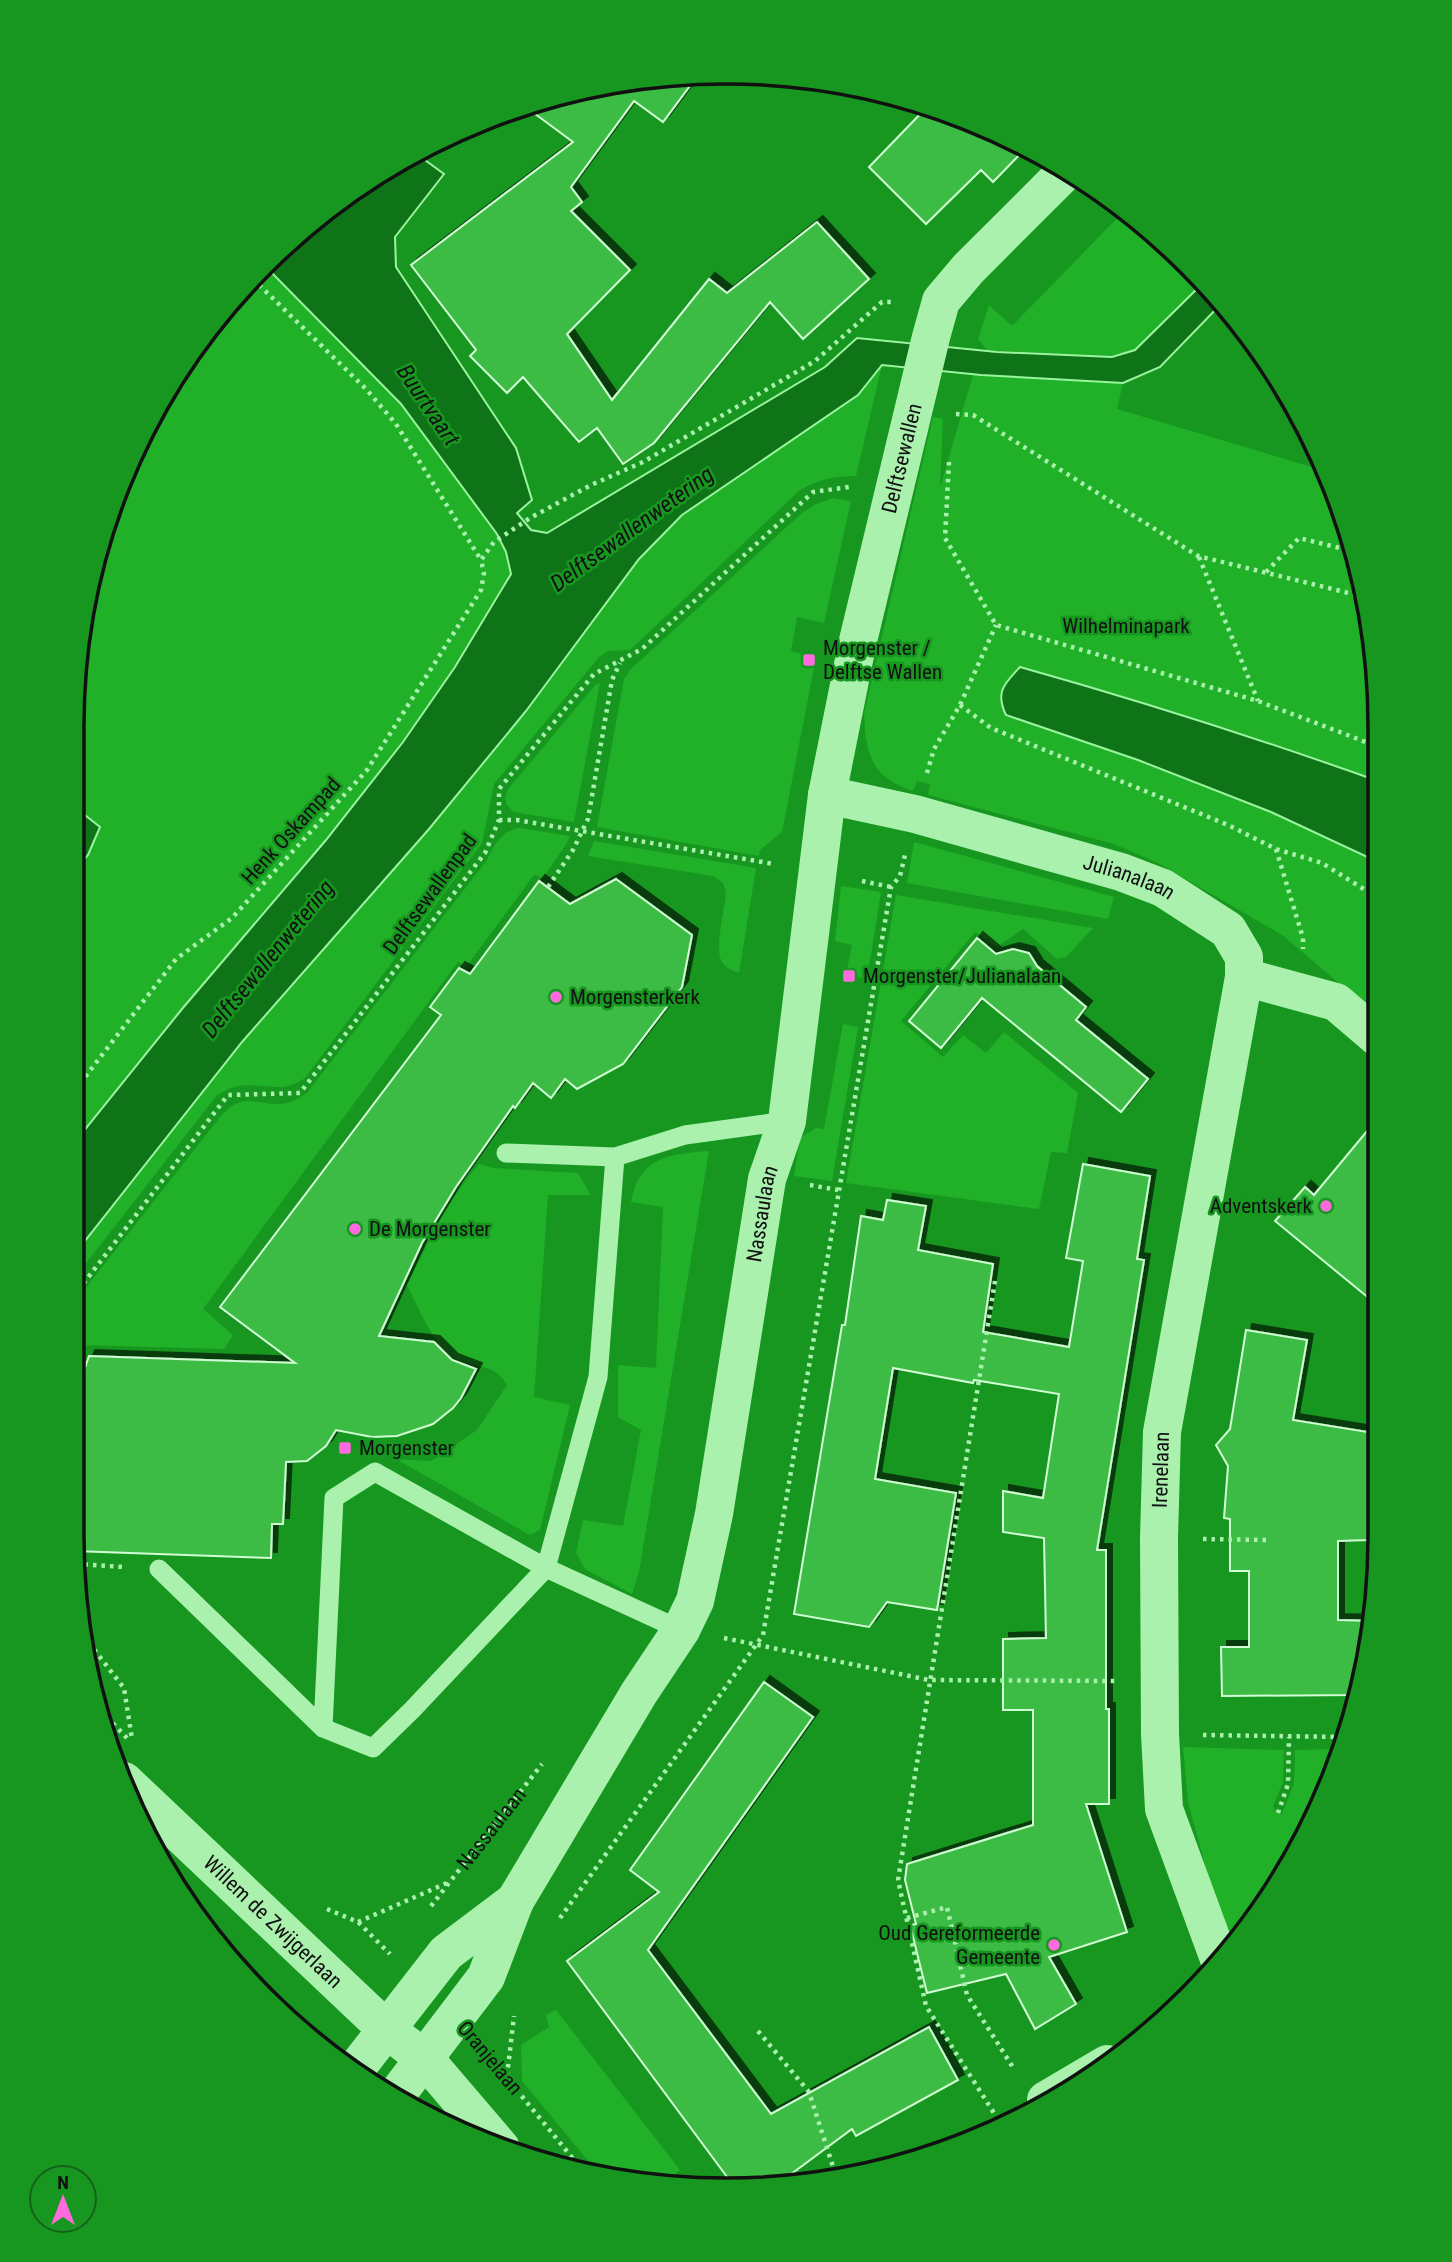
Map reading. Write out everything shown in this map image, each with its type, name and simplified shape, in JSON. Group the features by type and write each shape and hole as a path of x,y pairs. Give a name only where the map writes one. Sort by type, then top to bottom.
{"street":[{"name":"Delftsewallen","path":"827,795 857,645 941,301 968,269 1059,178"},
{"name":"Julianalaan","path":"827,795 915,814 1121,872 1163,888 1228,930 1244,957 1244,977"},
{"name":"Nassaulaan","path":"401,2089 486,1976 515,1901 639,1693 681,1630 695,1601 714,1514 767,1179 787,1121 827,795"},
{"path":"1244,977 1336,1002 1368,1029"},
{"name":"Irenelaan","path":"1216,1951 1164,1809 1160,1734 1158,1538 1163,1432 1244,977"},
{"name":"Willem de Zwijgerlaan","path":"139,1795 387,2030 425,2059"},
{"name":"Nassaulaan","path":"360,2064 446,1953 515,1901"},
{"path":"425,2059 487,2132"}],"lane":[{"path":"506,1153 615,1157 685,1135 787,1121"},
{"path":"159,1569 323,1728 373,1748 546,1568 598,1377 615,1157"},
{"path":"323,1728 334,1499 375,1472 546,1568 681,1630"}],"path":[{"path":"260,285 366,389 396,424 481,560 494,542 530,518 591,485 643,462 815,361 882,302 941,301"},
{"path":"953,404 952,414 973,415 1198,556 1354,595"},
{"path":"950,455 945,538 996,625 1258,701 1368,743"},
{"name":"Delftsewallenpad","path":"84,1283 228,1095 300,1093 485,853 499,820 499,789 594,674 642,649 813,492 852,487 892,495"},
{"path":"1266,572 1299,538 1343,549"},
{"path":"1198,556 1258,701"},
{"name":"Henk Oskampad","path":"84,1078 176,959 232,918 367,770 481,590 484,573 481,560"},
{"path":"915,814 934,749 960,705 996,625"},
{"path":"548,887 588,819 612,680 621,662"},
{"path":"960,705 991,728 1228,825 1276,849 1322,863 1368,892"},
{"path":"499,820 517,820 891,887"},
{"path":"1276,849 1303,939 1303,992"},
{"path":"995,1281 898,1880 926,2006 997,2118"},
{"path":"1158,1538 1268,1540"},
{"path":"85,1565 159,1569"},
{"path":"681,1630 929,1680 1160,1681"},
{"path":"94,1649 124,1688 133,1743"},
{"path":"1160,1734 1336,1737"},
{"path":"1278,1813 1288,1784 1289,1737"},
{"name":"Nassaulaan","path":"426,1913 548,1757"},
{"path":"358,1922 448,1883"},
{"path":"906,1918 947,1907 967,1995 1016,2071"},
{"path":"399,1949 393,1957 422,1983"},
{"name":"Oranjelaan","path":"455,2017 573,2159"},
{"path":"758,2031 809,2092 834,2169"}],"green space":[{"path":"1118,218 1149,243 1196,290 1135,350 1112,357 987,350 978,339 989,305 1012,326"},
{"path":"271,273 401,404 497,534 506,552 511,574 455,667 403,742 326,840 182,1009 84,1131 84,859 99,828 84,815 85,684 96,601 118,520 150,442 192,369 243,303"},
{"path":"882,365 856,476 827,479 800,490 630,650 608,651 599,657 494,784 482,843 305,1078 280,1087 238,1086 217,1095 84,1266 84,1242 242,1042 429,829 526,711 639,559 682,515 858,395"},
{"name":"Wilhelminapark","path":"975,368 1123,383 1117,409 1313,467 1346,560 1363,642 1368,726 1368,1007 1282,935 1158,863 1114,844 928,795 930,784 917,781 913,791 888,779 880,771 869,753 864,714 933,417 943,419 940,488"},
{"path":"833,498 851,501 824,623 797,617 791,651 816,658 782,832 760,850 759,856 597,827 624,679 631,669 802,513"},
{"path":"600,683 574,822 514,812 507,805 505,797 509,788 596,684"},
{"path":"514,829 570,836 543,878 534,875 466,967 458,962 203,1309 233,1335 224,1349 84,1345 84,1290 220,1117 238,1103 254,1101 280,1104 306,1094 487,860 499,839"},
{"path":"594,841 756,868 739,973 724,965 719,954 726,892 723,883 713,876 588,856"},
{"path":"914,842 1114,897 1108,919 907,883"},
{"path":"841,886 881,892 867,979 846,975 852,945 835,941"},
{"path":"896,895 1093,928 1066,957 1057,959 1023,929 997,947 975,932 901,1021 943,1057 963,1035 986,1053 1004,1032 1078,1093 1067,1153 1051,1152 1039,1209 846,1183"},
{"path":"843,1024 858,1027 832,1181 794,1176 800,1138 816,1128 824,1129"},
{"path":"709,1151 639,1572 632,1594 585,1569 576,1553 583,1520 623,1526 641,1430 618,1417 618,1365 656,1368 663,1207 631,1202 641,1175 658,1161 681,1154"},
{"path":"479,1164 493,1168 578,1173 591,1195 548,1195 534,1397 570,1405 540,1530 530,1535 396,1459 431,1461 477,1430 507,1385 495,1372 459,1360 437,1341 407,1285 448,1207"},
{"path":"1183,1747 1284,1750 1283,1782 1273,1807 1281,1815 1294,1784 1295,1750 1331,1749 1302,1820 1282,1857 1260,1893 1228,1936 1224,1935 1188,1802"},
{"path":"556,2010 680,2170 673,2176 590,2163 522,2081 521,2045 549,2027 546,2015"}],"water":[{"path":"424,160 444,174 395,237 396,267 516,448 532,500 517,513 531,530 547,533 825,367 857,338 997,352 1112,357 1135,350 1196,290 1215,310 1160,367 1123,383 981,375 882,365 858,395 682,515 639,559 526,711 429,829 242,1042 84,1242 84,1131 182,1009 326,840 403,742 455,667 511,574 506,552 497,534 401,404 271,273 335,217 369,192"},
{"path":"1020,667 1200,721 1368,778 1368,857 1271,812 1138,760 1006,715 1001,694"},
{"path":"84,814 100,827 84,859"}],"building":[{"path":"691,85 663,122 634,101 571,187 582,202 571,211 630,270 567,334 612,400 709,279 727,293 817,222 869,279 803,339 770,302 654,443 623,464 597,428 579,442 523,377 507,393 470,356 476,350 411,265 573,142 535,114 601,96"},
{"path":"920,114 972,133 1019,155 993,182 981,170 926,224 869,167"},
{"path":"616,879 692,935 682,987 623,1064 577,1089 565,1079 551,1098 533,1083 515,1108 513,1106 456,1187 422,1243 379,1336 434,1342 452,1360 476,1369 461,1398 433,1424 397,1436 372,1437 336,1430 326,1446 307,1461 286,1462 283,1524 272,1524 271,1558 84,1551 84,1371 89,1356 295,1363 220,1307 441,1015 430,1007 459,968 470,974 539,881 570,904"},
{"path":"977,938 996,954 1013,949 1029,953 1037,966 1086,1007 1076,1020 1148,1079 1121,1112 982,998 941,1048 909,1021"},
{"name":"Adventskerk","path":"1368,1130 1368,1297 1275,1221 1305,1187 1314,1195"},
{"path":"1083,1164 1150,1176 1137,1259 1144,1260 1097,1550 1106,1550 1109,1804 1086,1804 1127,1932 1049,1957 1076,2004 1035,2029 1006,1974 927,1993 910,1925 916,1924 905,1880 907,1864 1033,1825 1033,1710 1003,1710 1003,1639 1046,1638 1044,1538 1003,1532 1003,1491 1043,1498 1059,1394 974,1380 973,1383 893,1368 875,1479 956,1493 937,1610 887,1602 869,1627 794,1614 842,1325 845,1325 861,1216 883,1220 887,1200 926,1206 918,1250 993,1264 983,1332 1069,1347 1083,1261 1066,1258"},
{"path":"1246,1330 1307,1340 1293,1420 1368,1432 1368,1540 1338,1541 1338,1620 1363,1621 1348,1695 1222,1696 1221,1647 1249,1647 1249,1571 1230,1571 1230,1519 1224,1518 1228,1466 1216,1445 1230,1429"},
{"path":"764,1682 813,1717 648,1950 771,2114 929,2027 958,2080 856,2136 852,2129 790,2175 728,2178 567,1961 659,1892 630,1870"}],"place":[{"name":"Morgenster / Delftse Wallen","path":"809,660"},
{"name":"Morgenster/Julianalaan","path":"849,976"},
{"name":"Morgensterkerk","path":"556,997"},
{"name":"Adventskerk","path":"1326,1206"},
{"name":"De Morgenster","path":"355,1229"},
{"name":"Morgenster","path":"345,1448"},
{"name":"Oud Gereformeerde Gemeente","path":"1054,1945"}],"water label":[{"name":"Buurtvaart","path":"428,405"},
{"name":"Delftsewallenwetering","path":"632,529"},
{"name":"Delftsewallenwetering","path":"268,959"}]}
